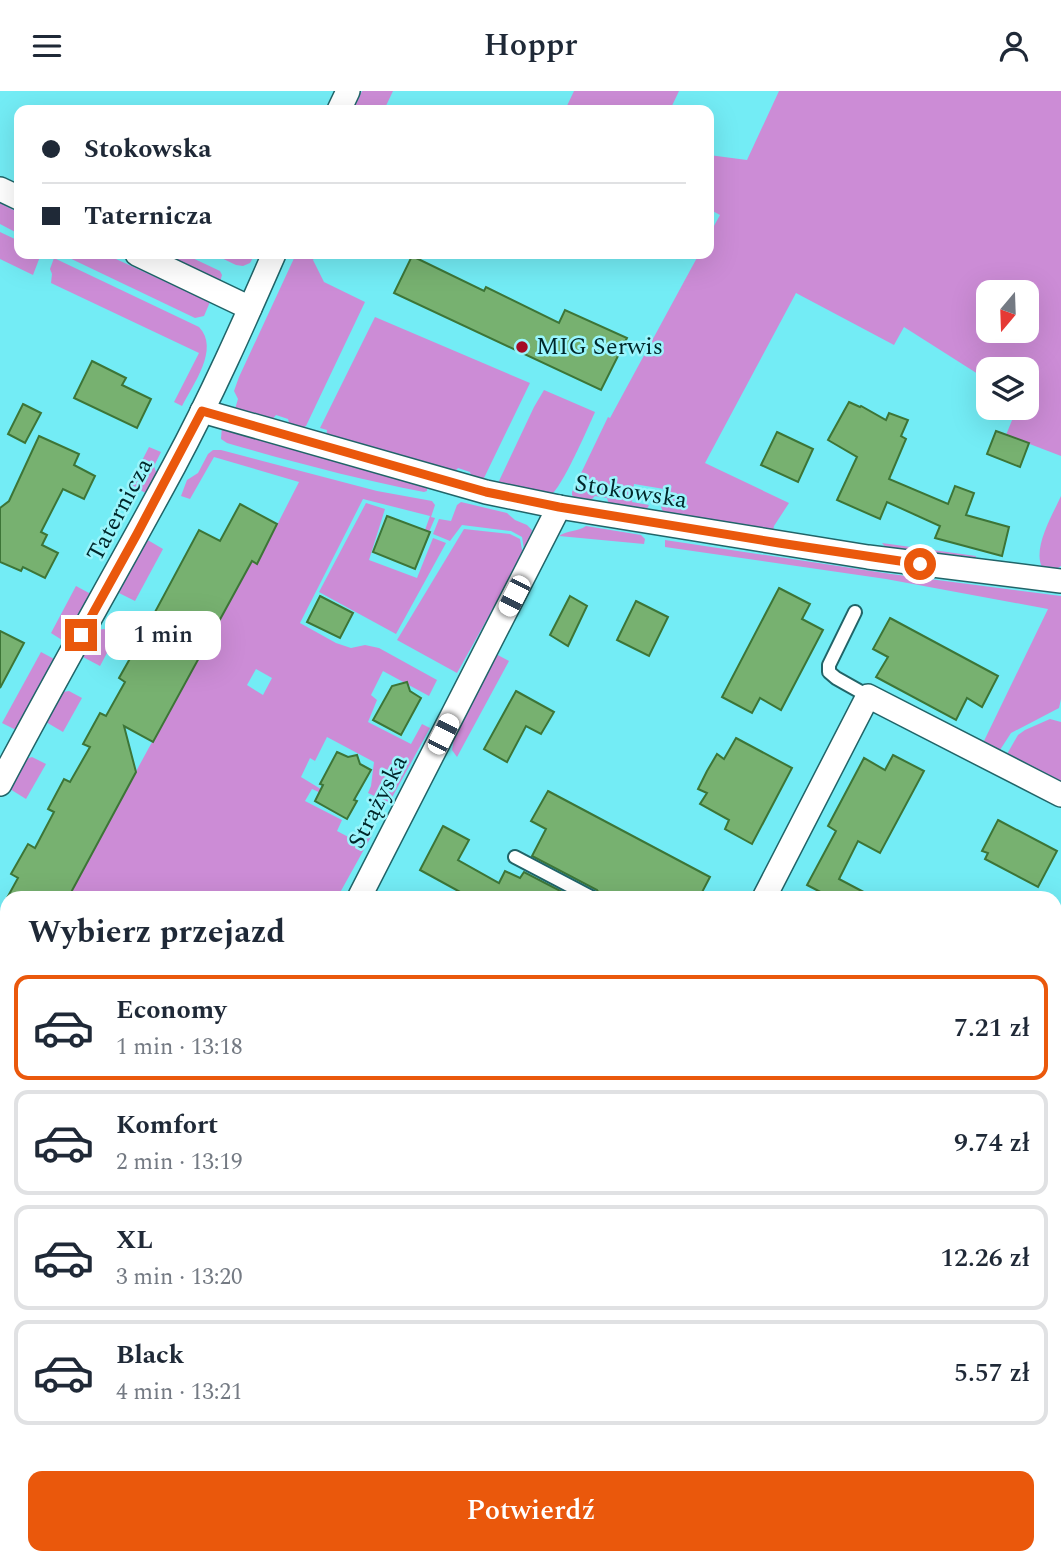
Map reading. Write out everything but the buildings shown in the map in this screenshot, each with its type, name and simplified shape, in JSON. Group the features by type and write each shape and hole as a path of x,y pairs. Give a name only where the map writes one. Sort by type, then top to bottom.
{"street":[{"path":"148,259 250,307"},
{"name":"Taternicza","path":"0,784 202,411 272,259"},
{"name":"Stokowska","path":"202,411 486,492 559,507 868,557 1061,581"},
{"name":"Strążyska","path":"363,891 559,507"},
{"path":"768,891 868,696 1061,795"}],"lane":[{"path":"855,612 829,665 829,672 868,696"},
{"path":"515,857 580,891"}],"shaded area":[{"path":"362,91 393,91 386,105 355,105"},
{"path":"574,91 679,91 672,105 567,105"},
{"path":"779,91 1061,91 1061,456 1006,435 1012,420 1039,420 1039,357 976,357 976,373 904,327 894,345 796,293 705,463 789,503 773,531 664,514 661,507 664,489 634,484 632,502 649,505 646,511 609,505 607,498 595,496 589,502 575,500 572,492 608,417 610,418 696,259 714,259 714,226 720,215 714,212 714,156 747,160"},
{"path":"0,203 14,210 14,231 0,224"},
{"path":"0,232 14,239 14,259 39,259 33,275 0,259"},
{"path":"54,259 56,259 199,327 205,336 206,356 182,406 174,402 199,353 51,283 50,269"},
{"path":"71,259 116,259 210,302 204,316 195,318"},
{"path":"173,259 195,259 220,271 220,282"},
{"path":"223,259 252,259 243,266"},
{"path":"294,259 314,259 324,282 365,302 306,426 300,429 290,427 288,419 276,415 271,421 235,409 238,399 234,391"},
{"path":"375,317 530,383 484,478 479,481 472,479 470,472 458,468 453,474 326,437 327,430 320,428"},
{"path":"544,390 595,412 568,470 550,496 501,486 499,481"},
{"path":"222,426 427,487 427,491 350,476 227,443 221,439"},
{"path":"149,447 161,452 154,466 157,475 147,494 130,484"},
{"path":"213,450 221,450 377,491 432,501 435,505 431,517 435,518 429,532 425,530 430,516 363,499 300,623 336,643 351,648 365,645 379,648 437,680 429,696 383,671 371,695 377,700 368,722 411,744 422,724 430,728 389,803 368,793 374,762 327,737 315,761 310,758 301,777 324,791 323,794 312,789 305,801 342,820 337,831 358,842 365,831 372,835 341,891 71,891 188,676 232,550 257,564 299,482 214,457 190,499 181,496 187,480 198,473 208,454","holes":["256,669 272,678 263,695 247,685"]},
{"path":"1061,496 1061,566 1055,570 1043,569 1040,561 1041,542"},
{"path":"461,502 507,513 527,525 532,530 528,553 525,555 522,537 511,531 462,525 450,541 433,534 439,519 451,521 457,505"},
{"path":"366,503 385,509 369,560 417,578 433,538 446,543 396,634 319,592"},
{"path":"586,526 641,535 645,539 644,544 559,536"},
{"path":"464,529 510,534 520,539 523,555 457,673 397,640"},
{"path":"146,539 163,549 135,601 119,593"},
{"path":"665,540 1061,596 1059,708 1011,733 1000,750 983,743 1048,609 886,579 665,547"},
{"path":"882,543 976,556 975,561 887,549"},
{"path":"76,586 89,593 90,599 68,639 62,640 51,633"},
{"path":"104,629 116,636 100,666 83,657 97,630"},
{"path":"41,652 56,660 20,727 14,729 2,723"},
{"path":"494,653 509,661 457,757 452,750 454,738"},
{"path":"69,691 82,698 63,732 46,722 63,692"},
{"path":"1050,719 1061,722 1061,783 1007,754 1018,735"},
{"path":"32,757 46,764 26,799 10,789 26,759"}],"place":[{"name":"MIG Serwis","path":"522,347"}],"route":[{"path":"81,635 202,411 486,492 559,507 920,564"}]}
